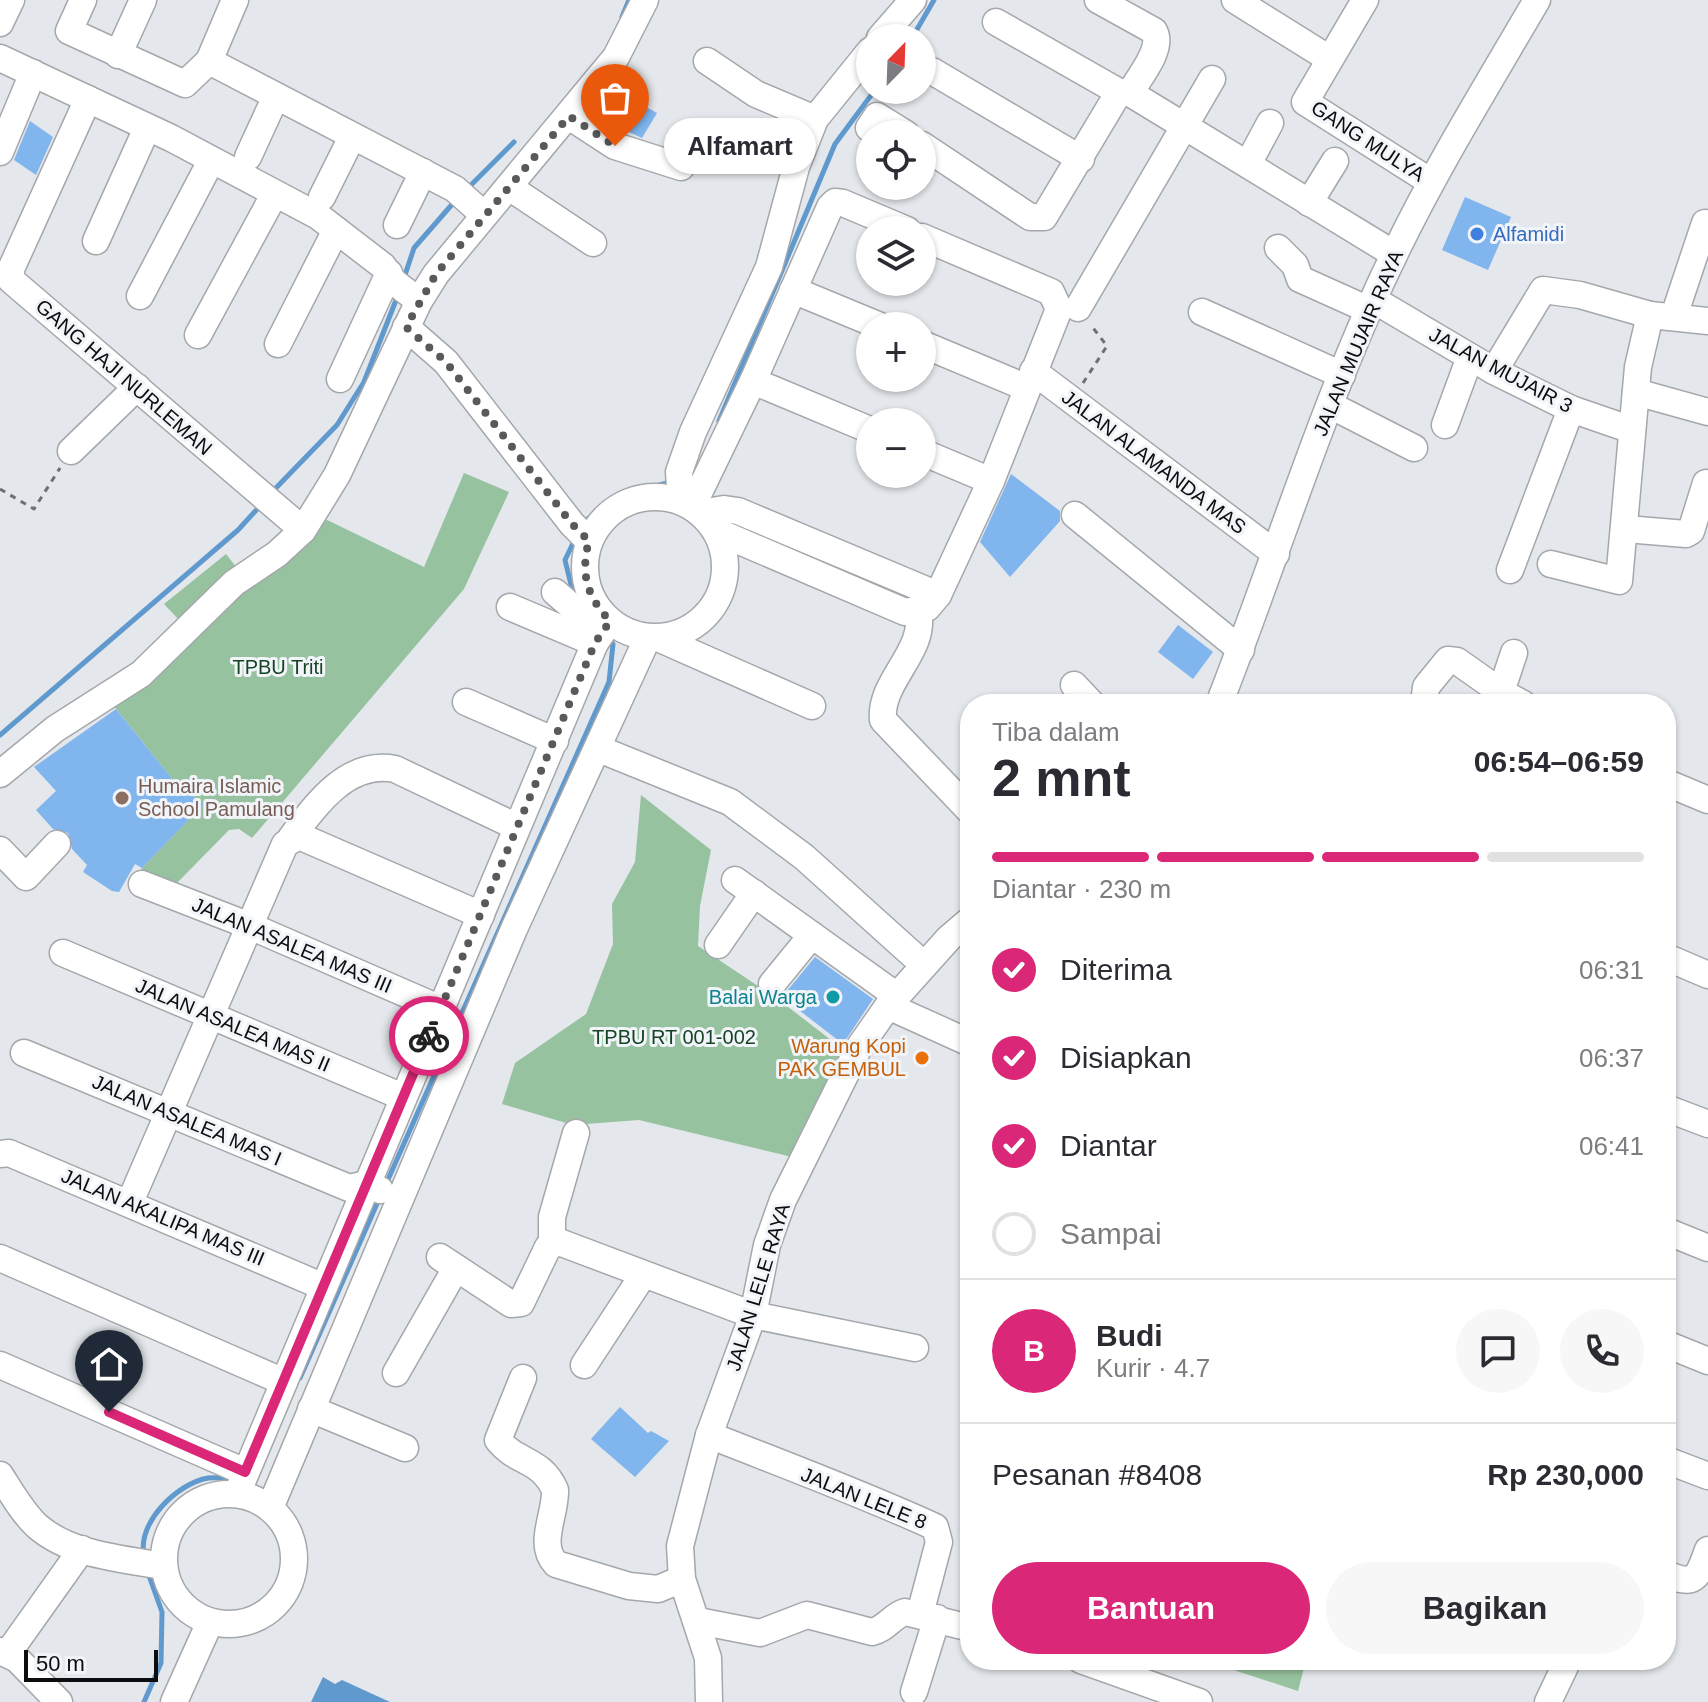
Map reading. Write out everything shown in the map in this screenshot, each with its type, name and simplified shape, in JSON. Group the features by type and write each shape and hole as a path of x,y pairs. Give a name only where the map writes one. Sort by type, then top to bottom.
{"street":[{"path":"0,23 11,0"},
{"path":"83,0 69,31 185,84 209,61 235,0"},
{"path":"118,55 143,0"},
{"path":"340,379 403,287 469,202 509,187 569,116 616,57 645,0"},
{"path":"892,24 913,0"},
{"path":"936,154 1038,219 1049,212 1158,38 1138,9 1098,0"},
{"path":"1235,0 1328,58"},
{"name":"GANG MULYA","path":"1365,0 1328,58 1305,102 1431,182"},
{"name":"JALAN MUJAIR RAYA","path":"1223,694 1330,405 1394,254 1431,182 1537,0"},
{"path":"996,22 1187,126 1394,254"},
{"path":"0,58 147,128 318,216 403,287 406,327 337,475 303,530 277,554 234,583 141,674 55,729 0,774"},
{"path":"209,61 423,172 469,202"},
{"path":"707,61 756,94 815,119"},
{"path":"653,637 693,627 717,601 726,566 694,502 693,432 769,267 796,167 815,119 856,68"},
{"path":"0,152 33,73"},
{"path":"936,73 1081,159"},
{"path":"1078,308 1212,79"},
{"path":"248,157 276,96"},
{"name":"GANG HAJI NURLEMAN","path":"88,99 40,199 11,269 11,280 303,530"},
{"path":"569,116 615,146 681,167"},
{"path":"1248,164 1270,123"},
{"path":"96,241 147,128"},
{"path":"322,197 352,137"},
{"path":"140,296 211,161"},
{"path":"1309,203 1335,161"},
{"path":"397,225 423,172"},
{"path":"509,187 593,243"},
{"path":"198,335 274,195"},
{"path":"694,502 835,202 871,216"},
{"path":"1551,564 1619,581 1638,367 1705,223"},
{"path":"278,344 336,230"},
{"path":"936,243 1051,292 1057,299 1059,309 991,481 928,604 922,628 885,701 883,720 960,801"},
{"name":"JALAN MUJAIR 3","path":"1278,248 1295,265 1300,279 1371,305 1571,409 1632,430"},
{"path":"793,290 856,316"},
{"path":"1494,371 1543,290 1580,295 1662,315 1708,321"},
{"path":"1202,312 1342,375"},
{"path":"153,1564 175,1521 191,1505 241,1483 324,1287 358,1192 403,1097 602,632 584,576 581,532 446,362 406,327"},
{"name":"JALAN ALAMANDA MAS","path":"936,349 1029,379 1072,400 1276,554"},
{"path":"1445,425 1470,357"},
{"path":"753,381 856,424"},
{"path":"71,451 137,387"},
{"path":"1636,392 1708,412"},
{"path":"1330,405 1414,448"},
{"path":"1510,570 1571,409"},
{"path":"936,458 991,481"},
{"path":"1626,529 1686,534 1691,531 1706,483"},
{"path":"581,532 629,501 665,497 738,511 928,604"},
{"path":"1075,515 1241,650"},
{"path":"555,592 602,632"},
{"path":"510,607 602,632 653,637 812,706"},
{"path":"270,1508 514,929 653,637"},
{"path":"1512,694 1514,653"},
{"path":"1425,694 1426,687 1448,660 1457,661 1506,694"},
{"path":"466,702 555,741"},
{"path":"599,749 730,802 804,857 924,965"},
{"path":"130,1202 285,844 322,798 367,766 379,766 395,769 517,827"},
{"path":"1676,787 1708,800"},
{"path":"291,838 299,836 481,915"},
{"path":"0,850 26,877 57,844"},
{"name":"JALAN ASALEA MAS III","path":"142,884 250,926 441,1009"},
{"path":"718,945 745,887 812,935 892,1001 960,1038"},
{"name":"JALAN LELE RAYA","path":"709,1702 708,1658 682,1579 683,1528 709,1435 753,1315 767,1245 783,1200 845,1073 892,1001 960,930"},
{"path":"772,984 812,935"},
{"path":"1676,943 1708,955"},
{"name":"JALAN ASALEA MAS II","path":"63,953 403,1097"},
{"path":"1676,961 1708,975"},
{"name":"JALAN ASALEA MAS I","path":"24,1053 394,1208"},
{"path":"1676,1112 1708,1124"},
{"path":"396,1373 448,1262 511,1304 521,1303 552,1243 552,1217 576,1133"},
{"name":"JALAN AKALIPA MAS III","path":"0,1154 9,1153 130,1202 324,1287"},
{"path":"1676,1235 1708,1248"},
{"path":"552,1243 559,1242 753,1315 915,1348"},
{"path":"0,1258 284,1382"},
{"path":"584,1365 643,1275"},
{"path":"1676,1348 1708,1361"},
{"path":"0,1365 241,1483 270,1508 286,1528 294,1552 292,1577 280,1600 260,1616 236,1624 210,1622 188,1610 153,1564 82,1549 37,1526 0,1475"},
{"path":"523,1378 498,1440 504,1447 540,1466 555,1490 546,1547 549,1557 556,1564 629,1586 658,1589 682,1579"},
{"path":"311,1409 405,1448"},
{"name":"JALAN LELE 8","path":"709,1435 815,1478 847,1486 935,1527 939,1542 928,1616"},
{"path":"1676,1464 1708,1476"},
{"path":"59,1702 4,1652 82,1549"},
{"path":"1676,1579 1683,1582 1700,1573 1708,1550"},
{"path":"698,1621 760,1633 807,1615 872,1632 881,1630 896,1615 905,1612 960,1625"},
{"path":"914,1692 928,1616"},
{"path":"174,1702 210,1622"},
{"path":"1109,1670 1199,1702"},
{"path":"1548,1702 1563,1670"}],"path":[{"path":"1072,400 1107,346 1078,308"},
{"path":"0,489 34,509 71,451"}],"green space":[{"name":"TPBU Triti","path":"464,473 509,492 464,589 252,838 239,829 229,830 174,886 141,869 204,804 178,786 113,705 193,635 164,604 226,554 248,582 321,517 424,567"},
{"name":"TPBU RT 001-002","path":"641,795 711,850 700,906 698,946 779,1000 844,1050 792,1157 639,1120 573,1125 502,1104 515,1063 586,1014 613,944 612,904 635,862"},
{"path":"1234,1670 1303,1670 1298,1691"}],"water":[{"path":"323,1677 335,1684 342,1680 390,1702 311,1702"}],"building":[{"path":"621,93 657,113 642,138 605,121"},
{"path":"30,121 53,137 36,175 14,160"},
{"name":"Alfamidi","path":"1465,197 1511,217 1488,270 1442,250"},
{"path":"1011,474 1060,511 1060,521 1010,577 980,542"},
{"path":"1178,625 1213,652 1193,679 1158,652"},
{"name":"Humaira Islamic School Pamulang","path":"116,709 178,786 204,804 142,868 135,864 119,892 112,891 83,872 87,865 72,849 68,833 53,829 36,810 56,791 34,767"},
{"name":"Balai Warga","path":"815,957 873,999 843,1044 782,997"},
{"path":"620,1407 648,1433 651,1431 669,1441 635,1477 591,1439"}],"waterway":[{"path":"622,17 629,0"},
{"path":"920,24 934,0"},
{"path":"719,421 835,144 865,104"},
{"path":"468,188 514,142"},
{"path":"404,278 414,248 455,201"},
{"path":"272,492 337,425 364,382 398,295"},
{"path":"583,523 614,501 670,482"},
{"path":"0,735 238,530 260,506"},
{"path":"573,593 565,560 575,539"},
{"path":"386,1184 609,682 613,644 609,639"},
{"path":"300,1378 380,1197"},
{"path":"144,1555 144,1542 153,1517 173,1496 196,1481 233,1479"},
{"path":"144,1702 161,1663 162,1612 148,1573"}],"way so far":[{"path":"429,1036 595,643 610,621 589,593 584,576 584,558 589,541 572,524 446,362 406,327 436,274 569,116 615,146"}],"place":[{"name":"Alfamart","path":"615,146"},
{"name":"Alfamidi","path":"1477,234"},
{"name":"Humaira Islamic School Pamulang","path":"122,798"},
{"name":"Balai Warga","path":"833,997"},
{"name":"Warung Kopi PAK GEMBUL","path":"922,1058"}],"route":[{"path":"109,1412 245,1472 429,1036"}]}
